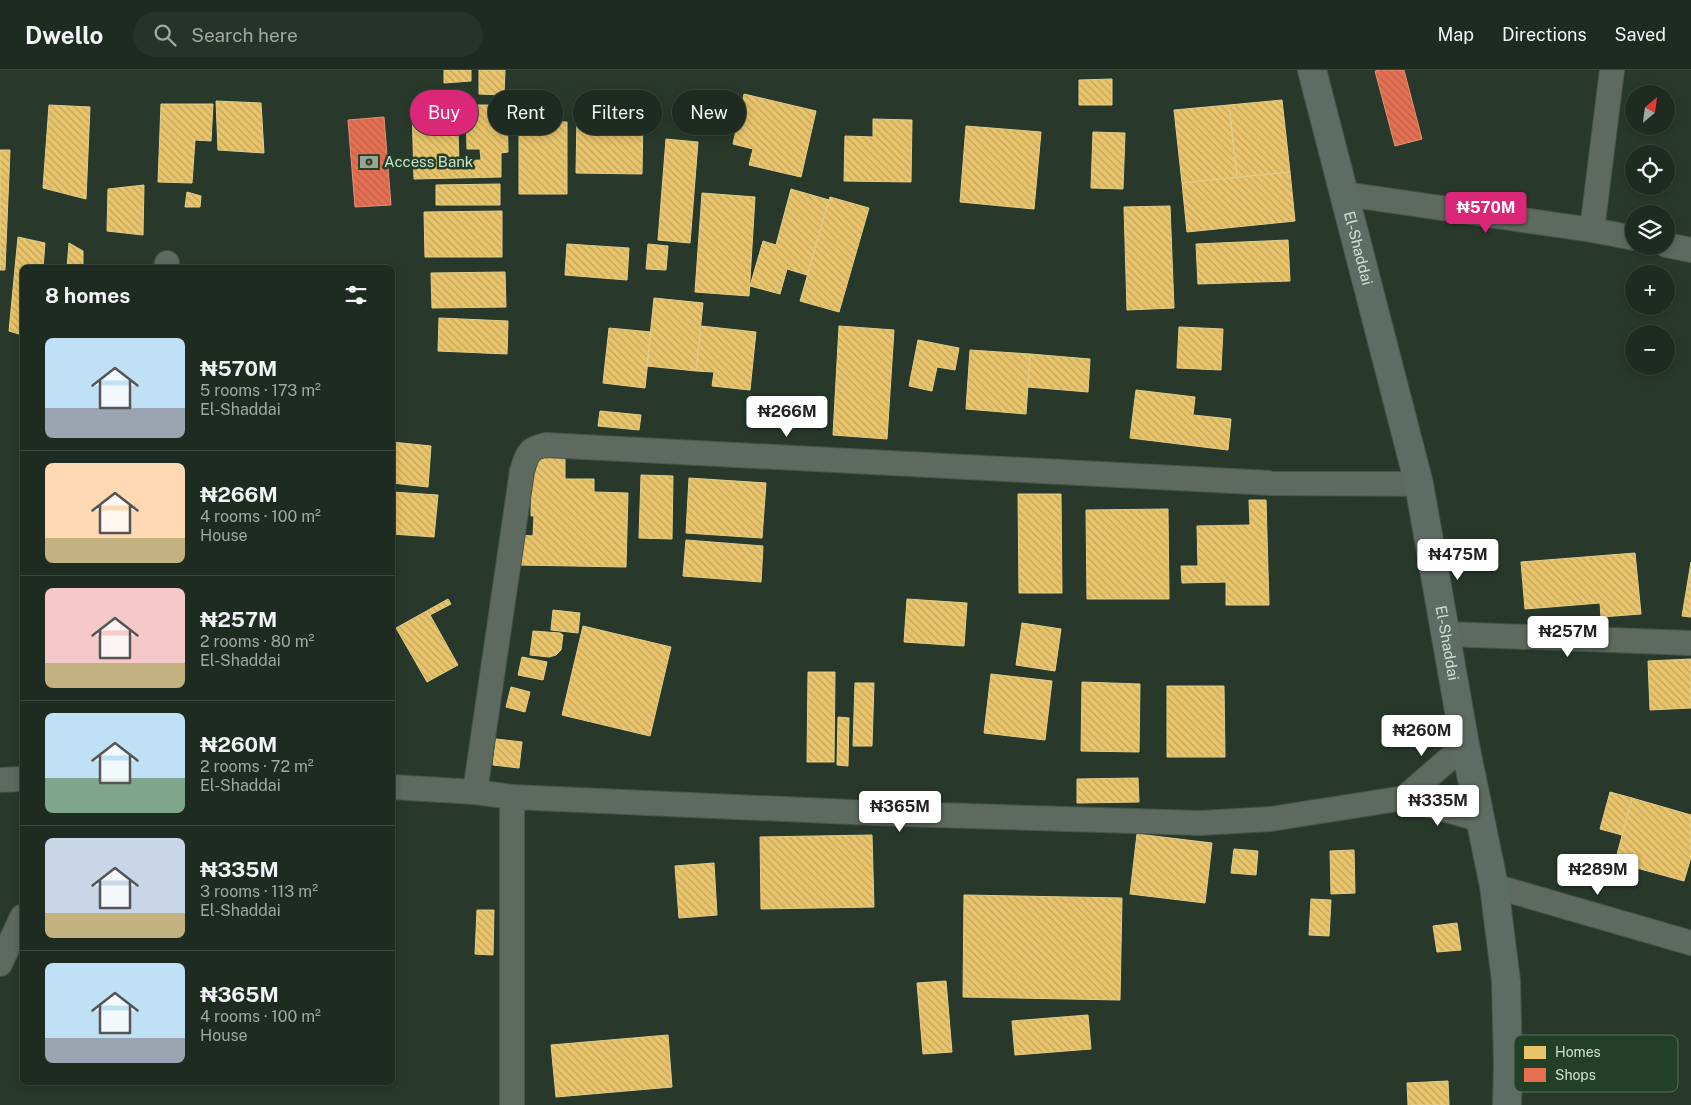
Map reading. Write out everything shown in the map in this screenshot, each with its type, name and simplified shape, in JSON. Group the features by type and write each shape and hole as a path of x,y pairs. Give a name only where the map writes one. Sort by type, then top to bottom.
{"street":[{"name":"El-Shaddai","path":"1312,70 1419,484 1465,745 1482,820 1494,886 1506,981 1507,1105"},
{"path":"1592,230 1612,70"},
{"path":"1345,194 1625,236"},
{"path":"1675,247 1691,250"},
{"path":"475,792 522,471 528,454 537,447 546,445 1271,483 1419,484"},
{"path":"1446,634 1691,643"},
{"path":"1404,798 1465,745"},
{"path":"0,780 20,779"},
{"path":"395,787 512,796 872,813 1200,823 1271,819 1404,798 1482,820"},
{"path":"512,796 512,1105"},
{"path":"1494,886 1691,943"},
{"path":"0,964 20,921"}],"building: Homes":[{"path":"444,70 471,70 471,81 444,83"},
{"path":"479,70 505,70 504,90 488,90 488,94 479,94"},
{"path":"1112,79 1112,105 1079,105 1079,80"},
{"path":"746,94 816,111 801,177 749,165 753,149 733,144 735,135 746,135"},
{"path":"1282,100 1290,172 1237,177 1229,105"},
{"path":"216,101 261,103 264,153 218,150"},
{"path":"161,104 213,104 211,141 195,140 192,183 158,182"},
{"path":"49,105 90,107 86,199 43,188"},
{"path":"478,105 488,105 488,135 508,135 508,152 501,153 501,177 414,179 413,135 458,135 459,161 481,160 480,149 467,149 467,135 478,135"},
{"path":"1229,105 1237,177 1182,183 1174,110"},
{"path":"873,119 912,120 911,182 844,181 845,136 873,137"},
{"path":"563,122 567,122 567,194 519,194 519,135 563,135"},
{"path":"966,126 1041,132 1034,209 960,202"},
{"path":"1093,132 1125,133 1123,189 1091,188"},
{"path":"577,135 643,135 642,174 576,173"},
{"path":"666,139 698,142 690,243 658,240"},
{"path":"0,150 10,150 5,270 0,270"},
{"path":"1290,172 1295,221 1187,232 1182,183"},
{"path":"500,184 500,205 436,205 436,185"},
{"path":"144,185 143,235 107,231 108,189"},
{"path":"791,189 829,200 807,275 787,269 780,294 750,286 763,241 776,245"},
{"path":"187,192 201,196 200,207 185,207"},
{"path":"702,193 755,197 749,296 695,292"},
{"path":"830,197 869,208 839,312 800,301"},
{"path":"1170,206 1174,308 1127,310 1124,207"},
{"path":"502,211 502,257 425,257 424,212"},
{"path":"18,237 45,243 43,265 20,265 20,334 9,331"},
{"path":"1288,240 1290,281 1198,284 1196,244"},
{"path":"69,243 83,251 83,265 67,265"},
{"path":"567,244 629,248 627,280 565,275"},
{"path":"648,244 668,246 666,270 646,269"},
{"path":"505,272 506,307 432,308 431,273"},
{"path":"654,298 703,303 696,371 647,366"},
{"path":"439,318 508,321 507,354 438,351"},
{"path":"701,326 756,332 750,390 712,386 714,372 696,371"},
{"path":"839,326 894,330 887,439 833,435"},
{"path":"1179,327 1223,329 1221,370 1177,368"},
{"path":"609,328 651,332 645,388 603,383"},
{"path":"918,340 959,348 955,370 937,367 932,391 909,386"},
{"path":"970,350 1030,354 1026,414 966,409"},
{"path":"1030,354 1090,359 1088,392 1028,387"},
{"path":"1136,390 1195,397 1193,415 1231,419 1228,450 1130,438"},
{"path":"600,411 641,415 639,430 598,426"},
{"path":"395,442 431,446 428,487 395,483"},
{"path":"532,457 565,458 565,479 594,479 594,492 628,493 626,567 519,565 519,535 533,536 534,516 531,516"},
{"path":"641,475 673,476 672,539 639,538"},
{"path":"689,478 766,483 762,538 686,533"},
{"path":"395,492 438,495 434,537 395,534"},
{"path":"1018,494 1061,494 1062,593 1019,593"},
{"path":"1249,500 1266,500 1269,605 1226,605 1226,582 1182,583 1181,566 1198,566 1197,526 1250,525"},
{"path":"1168,509 1169,599 1087,599 1086,510"},
{"path":"686,540 763,546 761,582 683,576"},
{"path":"1635,553 1641,614 1601,617 1600,603 1525,609 1521,562"},
{"path":"1691,562 1691,617 1682,616"},
{"path":"448,599 451,604 430,615 458,665 427,682 396,628"},
{"path":"907,599 967,603 964,646 904,642"},
{"path":"553,610 580,613 578,633 551,630"},
{"path":"1022,623 1061,629 1055,671 1016,665"},
{"path":"583,626 671,647 650,736 562,715"},
{"path":"533,631 560,633 563,635 561,650 556,655 549,657 530,655"},
{"path":"522,657 547,662 543,680 518,675"},
{"path":"1691,659 1691,708 1650,710 1648,661"},
{"path":"808,672 835,672 834,762 807,762"},
{"path":"991,674 1052,681 1045,740 984,733"},
{"path":"1082,682 1140,684 1139,752 1081,751"},
{"path":"855,683 874,683 872,746 853,746"},
{"path":"1167,686 1224,686 1225,757 1167,757"},
{"path":"511,687 530,692 525,712 506,707"},
{"path":"838,717 849,718 848,766 837,765"},
{"path":"496,739 522,742 519,768 493,765"},
{"path":"1138,778 1139,802 1077,803 1077,779"},
{"path":"1610,792 1632,798 1622,835 1600,829"},
{"path":"1632,798 1691,815 1691,857 1684,881 1615,862"},
{"path":"1137,834 1212,843 1205,903 1130,894"},
{"path":"872,835 874,907 761,909 760,837"},
{"path":"1234,849 1258,851 1256,875 1231,873"},
{"path":"1354,850 1355,893 1331,894 1330,851"},
{"path":"714,863 717,915 679,918 675,866"},
{"path":"964,895 1122,898 1120,1000 963,997"},
{"path":"1311,899 1331,900 1329,936 1309,935"},
{"path":"477,910 494,910 493,955 475,954"},
{"path":"1457,923 1461,950 1437,952 1433,926"},
{"path":"946,981 952,1052 923,1054 917,983"},
{"path":"1088,1015 1091,1049 1015,1055 1012,1021"},
{"path":"668,1035 672,1087 556,1097 551,1045"},
{"path":"1448,1081 1449,1105 1408,1105 1407,1083"}],"building: Shops":[{"path":"1404,70 1422,139 1395,146 1375,71"},
{"name":"Access Bank","path":"384,117 391,205 355,207 348,120"}],"place":[{"name":"Access Bank","path":"369,162"}]}
